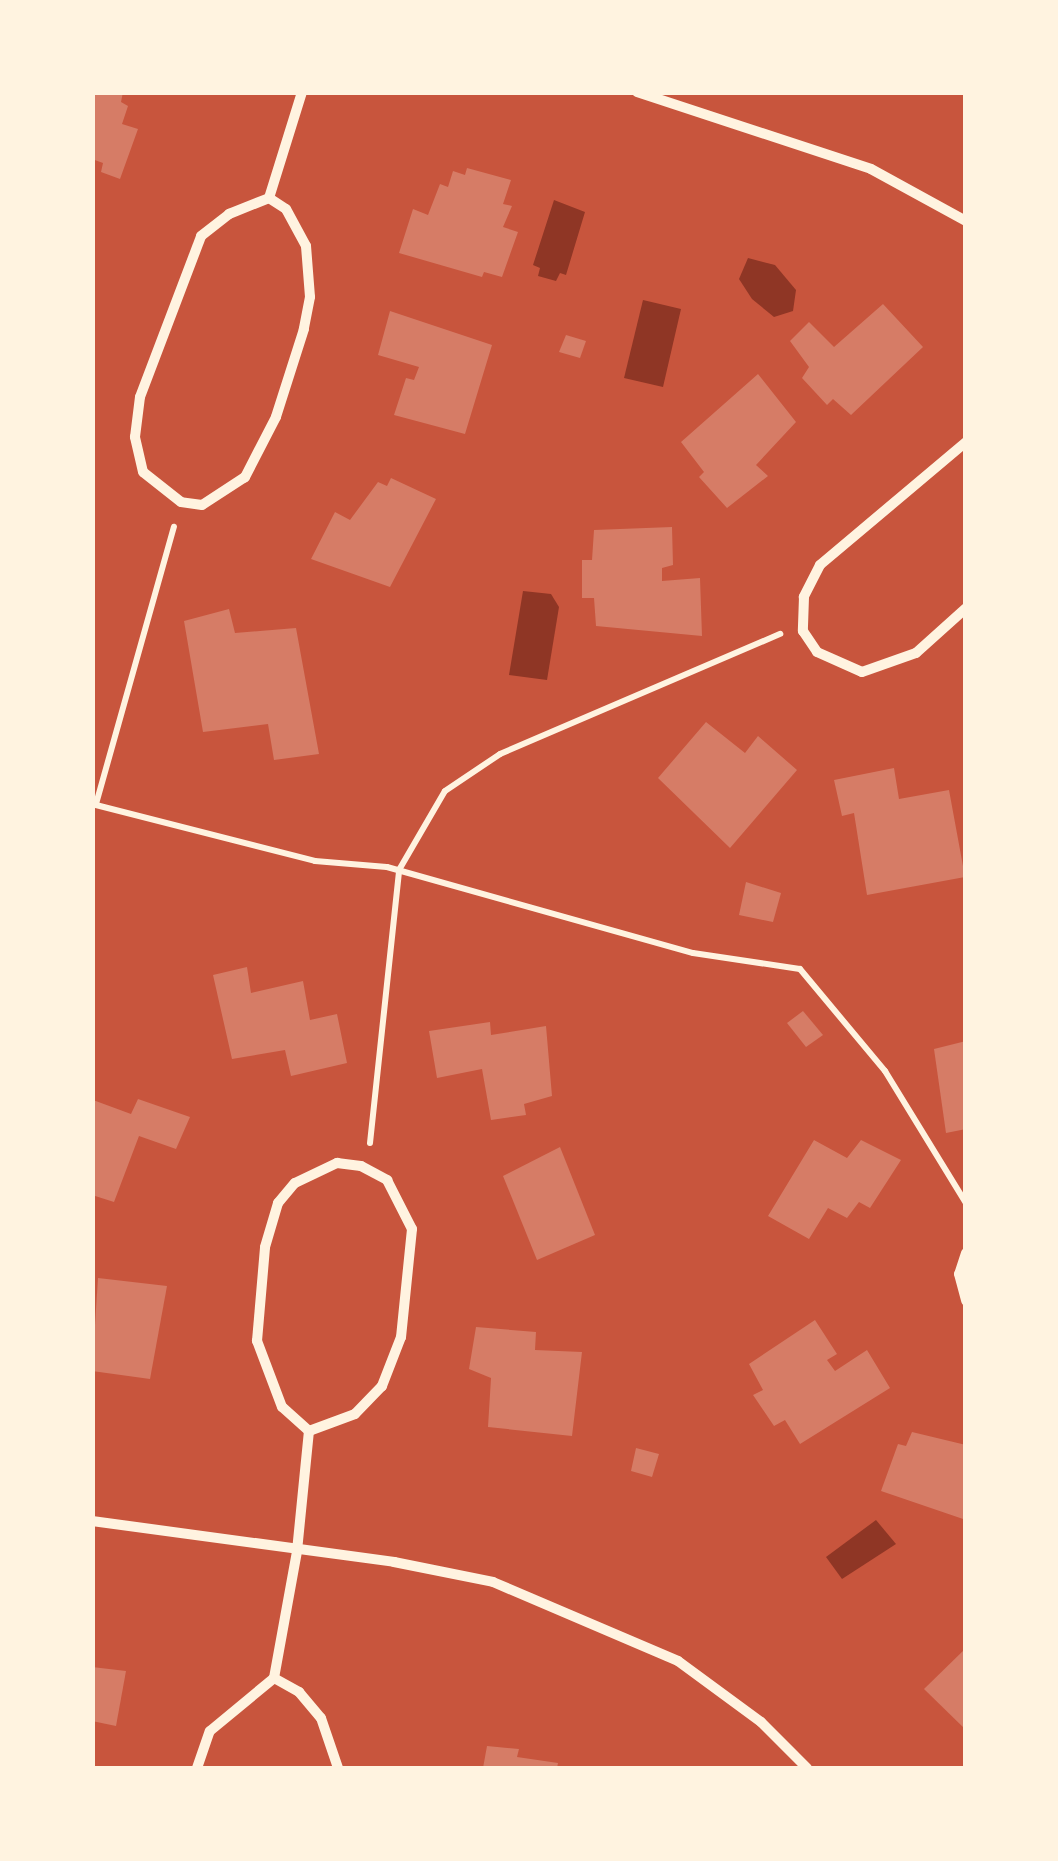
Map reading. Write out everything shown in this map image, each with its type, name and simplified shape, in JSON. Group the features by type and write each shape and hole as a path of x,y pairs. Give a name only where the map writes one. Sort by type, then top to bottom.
{"street":[{"path":"269,198 302,92"},
{"path":"638,92 872,169 966,222"},
{"path":"269,198 286,209 306,246 310,297 304,329 276,418 246,477 202,504 181,502 143,472 135,437 140,396 200,236 228,214 269,198"},
{"path":"966,442 820,565 804,598 803,624 817,652 862,672 916,653 966,608"},
{"path":"337,1163 368,1170 387,1180 412,1229 401,1338 382,1386 354,1414 309,1430 282,1407 257,1340 265,1246 278,1203 295,1183 337,1163"},
{"path":"966,1253 959,1274 966,1301"},
{"path":"197,1768 210,1731 274,1678 296,1551 309,1430"},
{"path":"92,1522 494,1582 584,1616 678,1660 760,1722 807,1768"},
{"path":"274,1678 299,1692 321,1718 338,1768"}],"path":[{"path":"181,502 94,804 315,862 399,870 693,953 800,970 885,1071 966,1203"},
{"path":"368,1170 399,870 445,790 474,768 803,624"}],"shaded area":[{"path":"554,200 585,212 566,275 560,273 556,281 538,276 540,268 533,265"},
{"path":"748,258 775,265 796,290 793,311 774,317 752,299 739,279"},
{"path":"643,300 681,309 663,387 624,378"},
{"path":"523,591 551,594 559,607 547,680 509,675"},
{"path":"876,1520 896,1544 842,1579 826,1557"}],"building":[{"path":"92,92 123,92 121,102 128,106 122,124 138,129 120,179 101,172 103,163 92,159"},
{"path":"467,168 511,180 503,204 512,206 503,227 518,232 502,277 484,272 482,277 399,253 413,209 428,215 440,184 448,187 453,171 465,175"},
{"path":"883,304 923,347 851,415 833,399 827,405 802,378 809,367 790,341 809,322 834,347"},
{"path":"390,311 492,345 465,434 394,415 406,378 414,380 419,367 378,355"},
{"path":"566,335 586,341 580,358 559,352"},
{"path":"758,374 796,422 756,465 768,476 727,508 699,477 704,472 681,442"},
{"path":"391,478 436,499 390,587 311,559 335,512 350,520 378,482 387,486"},
{"path":"672,527 673,565 662,568 662,581 700,578 702,636 596,626 594,598 582,598 582,560 592,560 594,530"},
{"path":"229,609 235,633 296,628 319,754 274,760 268,724 203,732 184,621"},
{"path":"706,722 745,753 758,736 797,770 730,848 658,778"},
{"path":"894,768 899,799 949,790 965,877 867,895 854,813 842,816 834,780"},
{"path":"746,882 781,893 773,922 739,915"},
{"path":"247,967 251,993 303,981 310,1020 337,1014 347,1063 291,1076 285,1050 232,1059 213,975"},
{"path":"803,1011 823,1035 806,1047 787,1023"},
{"path":"490,1022 491,1035 546,1026 552,1096 524,1104 526,1115 491,1120 482,1069 437,1078 429,1031"},
{"path":"966,1041 966,1129 946,1133 934,1049"},
{"path":"138,1099 190,1117 176,1149 139,1136 114,1202 92,1195 93,1100 131,1114"},
{"path":"814,1140 847,1158 861,1140 901,1160 870,1208 859,1202 847,1218 828,1208 809,1239 768,1216"},
{"path":"560,1147 595,1235 537,1260 503,1176"},
{"path":"98,1278 167,1286 150,1379 92,1371"},
{"path":"815,1320 837,1354 827,1360 835,1371 867,1350 890,1388 800,1444 785,1420 774,1426 753,1395 763,1390 749,1364"},
{"path":"476,1327 536,1332 535,1350 582,1352 572,1436 488,1427 491,1378 469,1369"},
{"path":"912,1432 966,1445 966,1520 881,1491 898,1444 906,1446"},
{"path":"636,1448 659,1454 652,1477 631,1471"},
{"path":"966,1648 966,1730 924,1689"},
{"path":"92,1667 126,1671 116,1726 92,1721"},
{"path":"487,1746 519,1749 517,1757 558,1763 557,1768 483,1768"}]}
